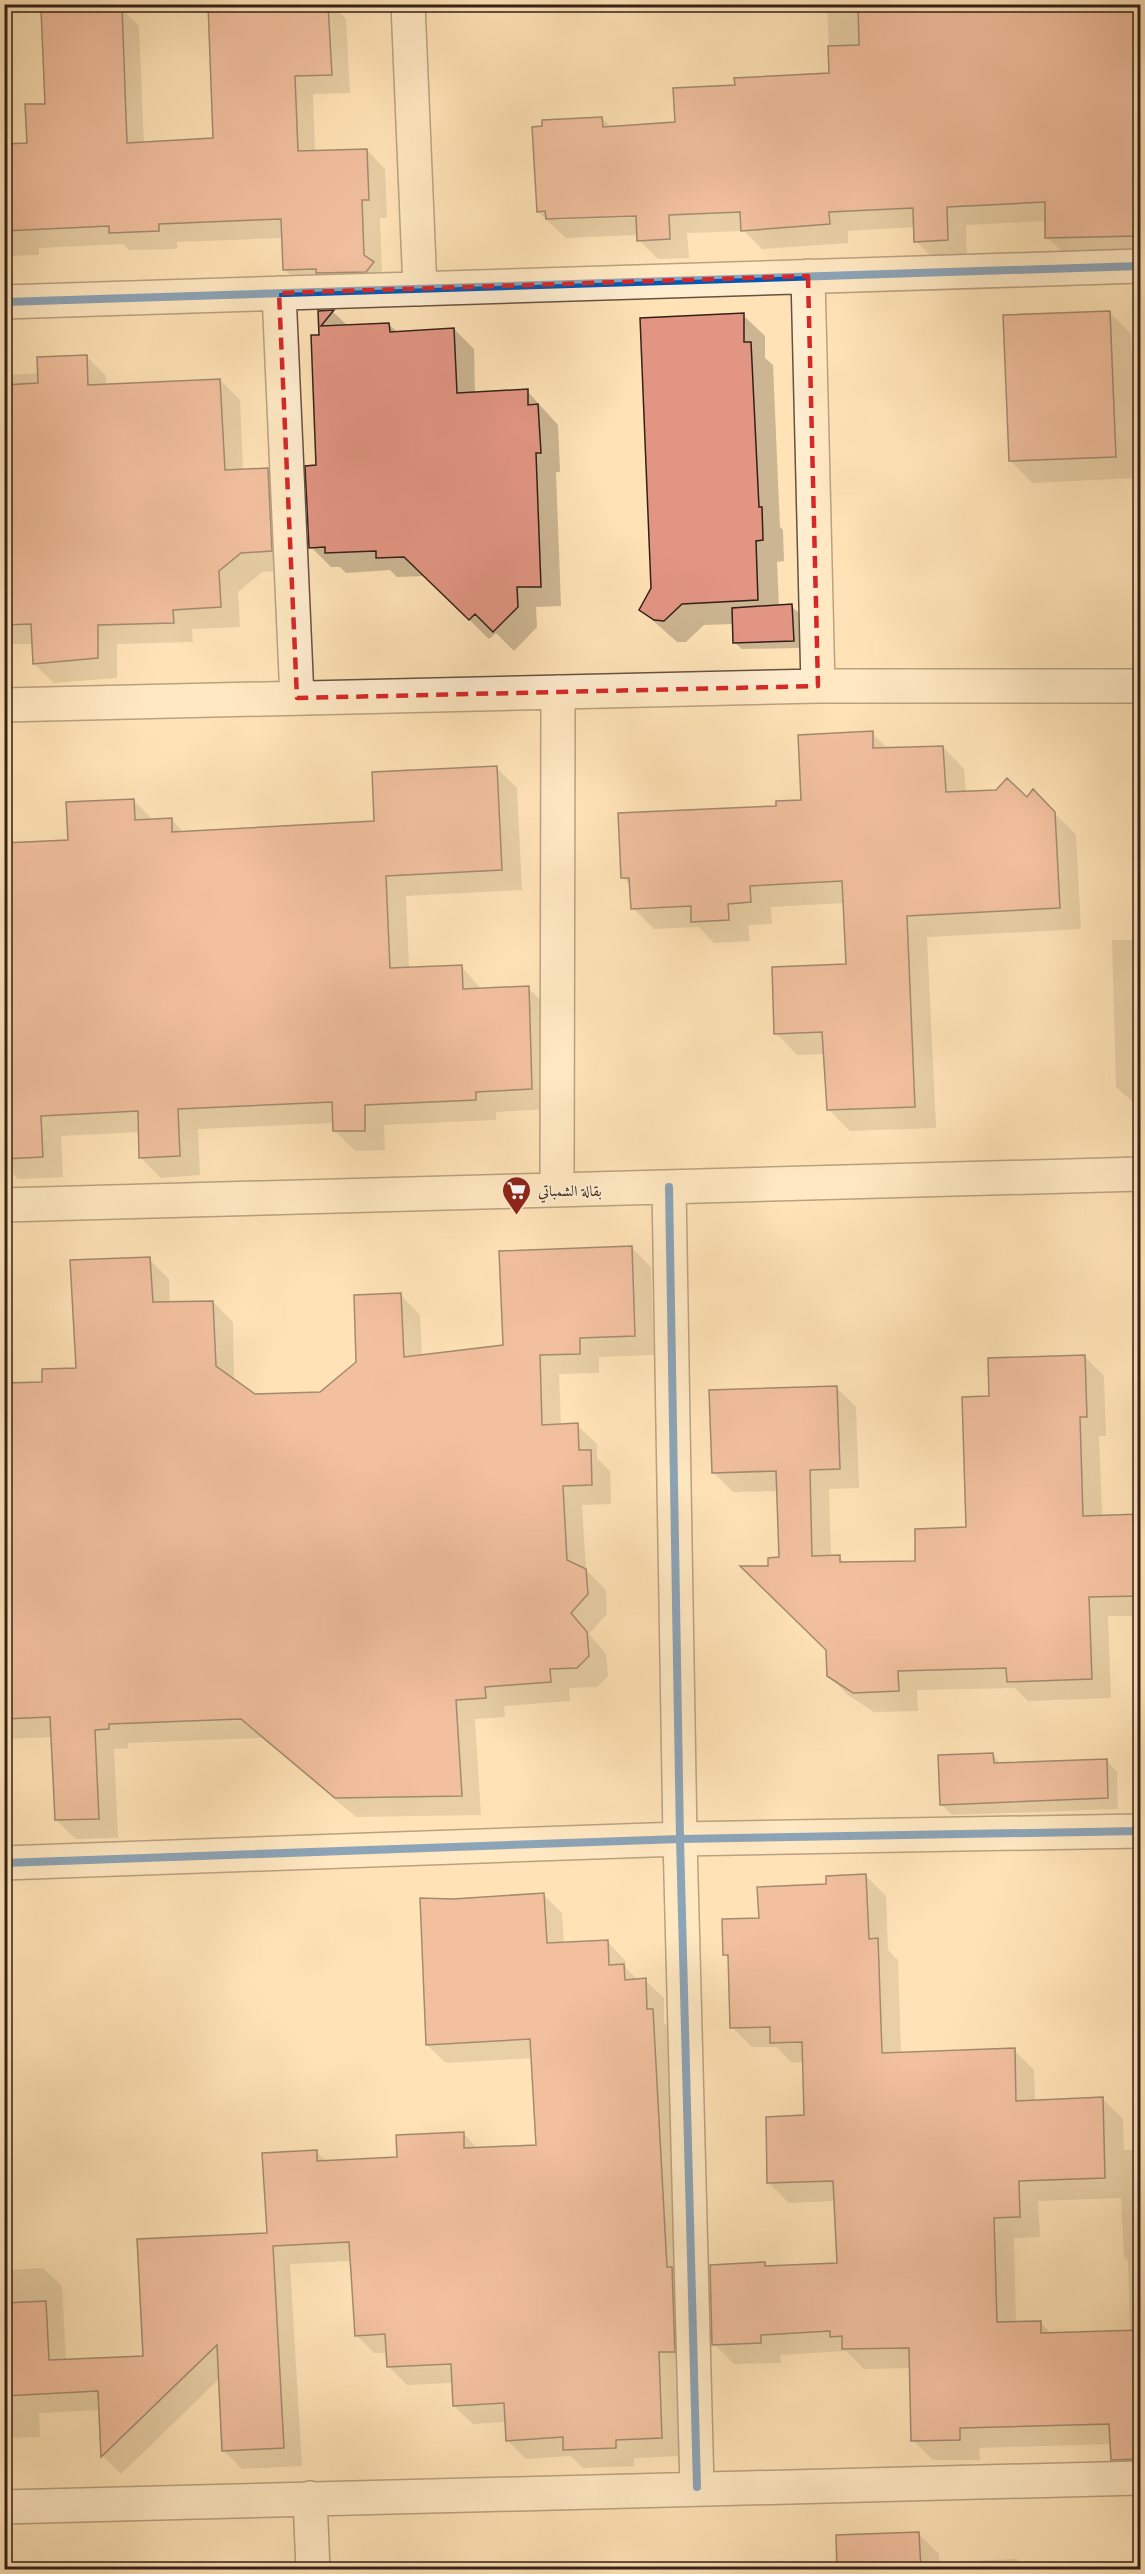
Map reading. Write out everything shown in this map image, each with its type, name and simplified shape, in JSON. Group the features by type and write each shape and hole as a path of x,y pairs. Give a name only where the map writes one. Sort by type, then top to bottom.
{"street":[{"path":"408,4 420,289"},
{"path":"4,302 1140,266"},
{"path":"808,276 818,686"},
{"path":"279,293 297,698"},
{"path":"4,705 818,686 1140,686"},
{"path":"557,1190 558,692"},
{"path":"4,1205 1140,1174"},
{"path":"669,1187 680,1839 697,2487"},
{"path":"4,1863 680,1839 1140,1831"},
{"path":"4,2507 697,2487 1140,2478"},
{"path":"310,2498 313,2570"}],"highlighted area":[{"path":"808,276 818,686 297,698 279,293"}],"building":[{"path":"208,4 328,4 332,75 295,76 298,151 367,149 369,200 362,200 364,255 374,262 366,272 316,273 316,269 283,270 281,219 159,224 159,231 109,233 109,226 4,231 4,144 27,143 25,104 45,104 41,10 122,6 127,143 213,138"},
{"path":"858,4 1140,4 1140,236 1045,238 1045,202 947,207 948,240 914,242 913,208 829,212 830,224 741,231 740,212 669,215 670,239 637,241 636,216 546,219 545,211 537,212 532,127 542,126 542,120 602,117 603,127 675,122 673,88 735,85 734,78 829,73 828,46 859,45"},
{"path":"334,310 321,326 389,323 390,332 454,328 457,393 528,389 528,405 538,404 541,453 536,453 541,587 517,587 518,607 493,632 475,614 469,620 404,557 376,558 376,551 325,553 325,547 309,548 305,466 316,465 311,335 319,335 318,311"},
{"path":"1110,311 1116,457 1009,461 1003,315"},
{"path":"744,313 744,342 751,342 759,507 762,507 763,540 756,541 758,600 682,604 664,621 654,620 639,610 651,588 640,318"},
{"path":"87,355 88,385 220,379 225,470 268,468 272,551 241,553 219,571 221,607 173,610 174,623 98,625 98,658 33,664 31,624 4,625 4,385 38,383 37,357"},
{"path":"792,604 794,641 733,643 732,608"},
{"path":"873,731 873,748 943,746 946,792 996,790 1007,778 1027,797 1033,789 1055,812 1060,908 907,916 915,1107 827,1110 822,1032 774,1034 772,967 846,964 842,881 750,886 751,902 728,904 729,920 691,922 691,906 631,909 629,878 621,878 618,813 776,806 776,801 801,800 798,735"},
{"path":"497,766 502,870 386,876 390,968 462,965 463,989 529,986 532,1089 476,1092 476,1100 365,1105 365,1131 333,1131 332,1102 178,1109 180,1156 139,1158 138,1111 41,1116 43,1157 4,1159 4,843 68,840 66,802 134,799 135,820 172,818 172,832 374,821 372,772"},
{"path":"632,1246 635,1336 580,1338 580,1354 540,1355 542,1425 578,1423 579,1450 591,1450 592,1485 563,1486 567,1560 586,1569 588,1594 571,1613 587,1632 589,1656 577,1668 550,1669 551,1682 485,1687 486,1698 456,1700 462,1796 335,1798 241,1719 109,1724 109,1729 95,1730 99,1819 55,1820 50,1717 4,1719 4,1383 42,1382 42,1369 76,1368 70,1260 150,1257 153,1302 213,1301 216,1366 255,1394 320,1392 356,1362 354,1295 401,1293 404,1357 503,1345 499,1251"},
{"path":"1085,1355 1087,1417 1080,1417 1083,1516 1140,1514 1140,1596 1089,1597 1092,1679 1007,1682 1006,1668 898,1671 899,1691 853,1693 827,1676 826,1650 740,1566 768,1566 768,1558 779,1557 776,1471 712,1473 709,1390 837,1386 840,1469 810,1470 812,1556 840,1555 840,1562 915,1561 915,1529 966,1527 962,1397 989,1396 988,1358"},
{"path":"993,1753 994,1763 1107,1759 1108,1798 940,1805 938,1755"},
{"path":"866,1874 869,1939 878,1938 882,2053 1015,2048 1016,2101 1103,2097 1105,2178 1019,2181 1020,2217 994,2218 997,2322 1041,2321 1041,2333 1140,2330 1140,2459 1111,2460 1109,2424 960,2428 960,2440 911,2441 909,2348 842,2349 842,2336 830,2337 830,2331 761,2335 761,2343 712,2345 710,2265 765,2262 765,2266 837,2263 833,2181 767,2183 766,2117 804,2115 802,2042 770,2043 770,2027 730,2028 728,1955 723,1955 722,1919 759,1918 757,1887 826,1884 826,1876"},
{"path":"544,1893 547,1943 608,1940 609,1965 624,1964 625,1980 646,1978 647,2009 653,2009 667,2267 672,2267 675,2352 659,2352 662,2438 616,2440 616,2448 563,2450 563,2437 506,2441 504,2403 453,2406 451,2364 387,2367 385,2334 355,2336 349,2242 273,2246 284,2448 222,2451 217,2345 101,2457 98,2391 4,2396 4,2303 46,2301 49,2360 143,2356 137,2239 267,2233 262,2153 317,2150 317,2161 397,2157 396,2135 464,2132 464,2148 536,2145 530,2039 426,2045 420,1898 453,1899"},
{"path":"919,2532 921,2570 837,2570 836,2535"}],"cycle path":[{"path":"4,302 1140,266"},
{"path":"669,1187 680,1839 697,2487"},
{"path":"4,1863 680,1839 1140,1831"}],"place":[{"name":"بقالة الشمباتي","path":"517,1216"}]}
